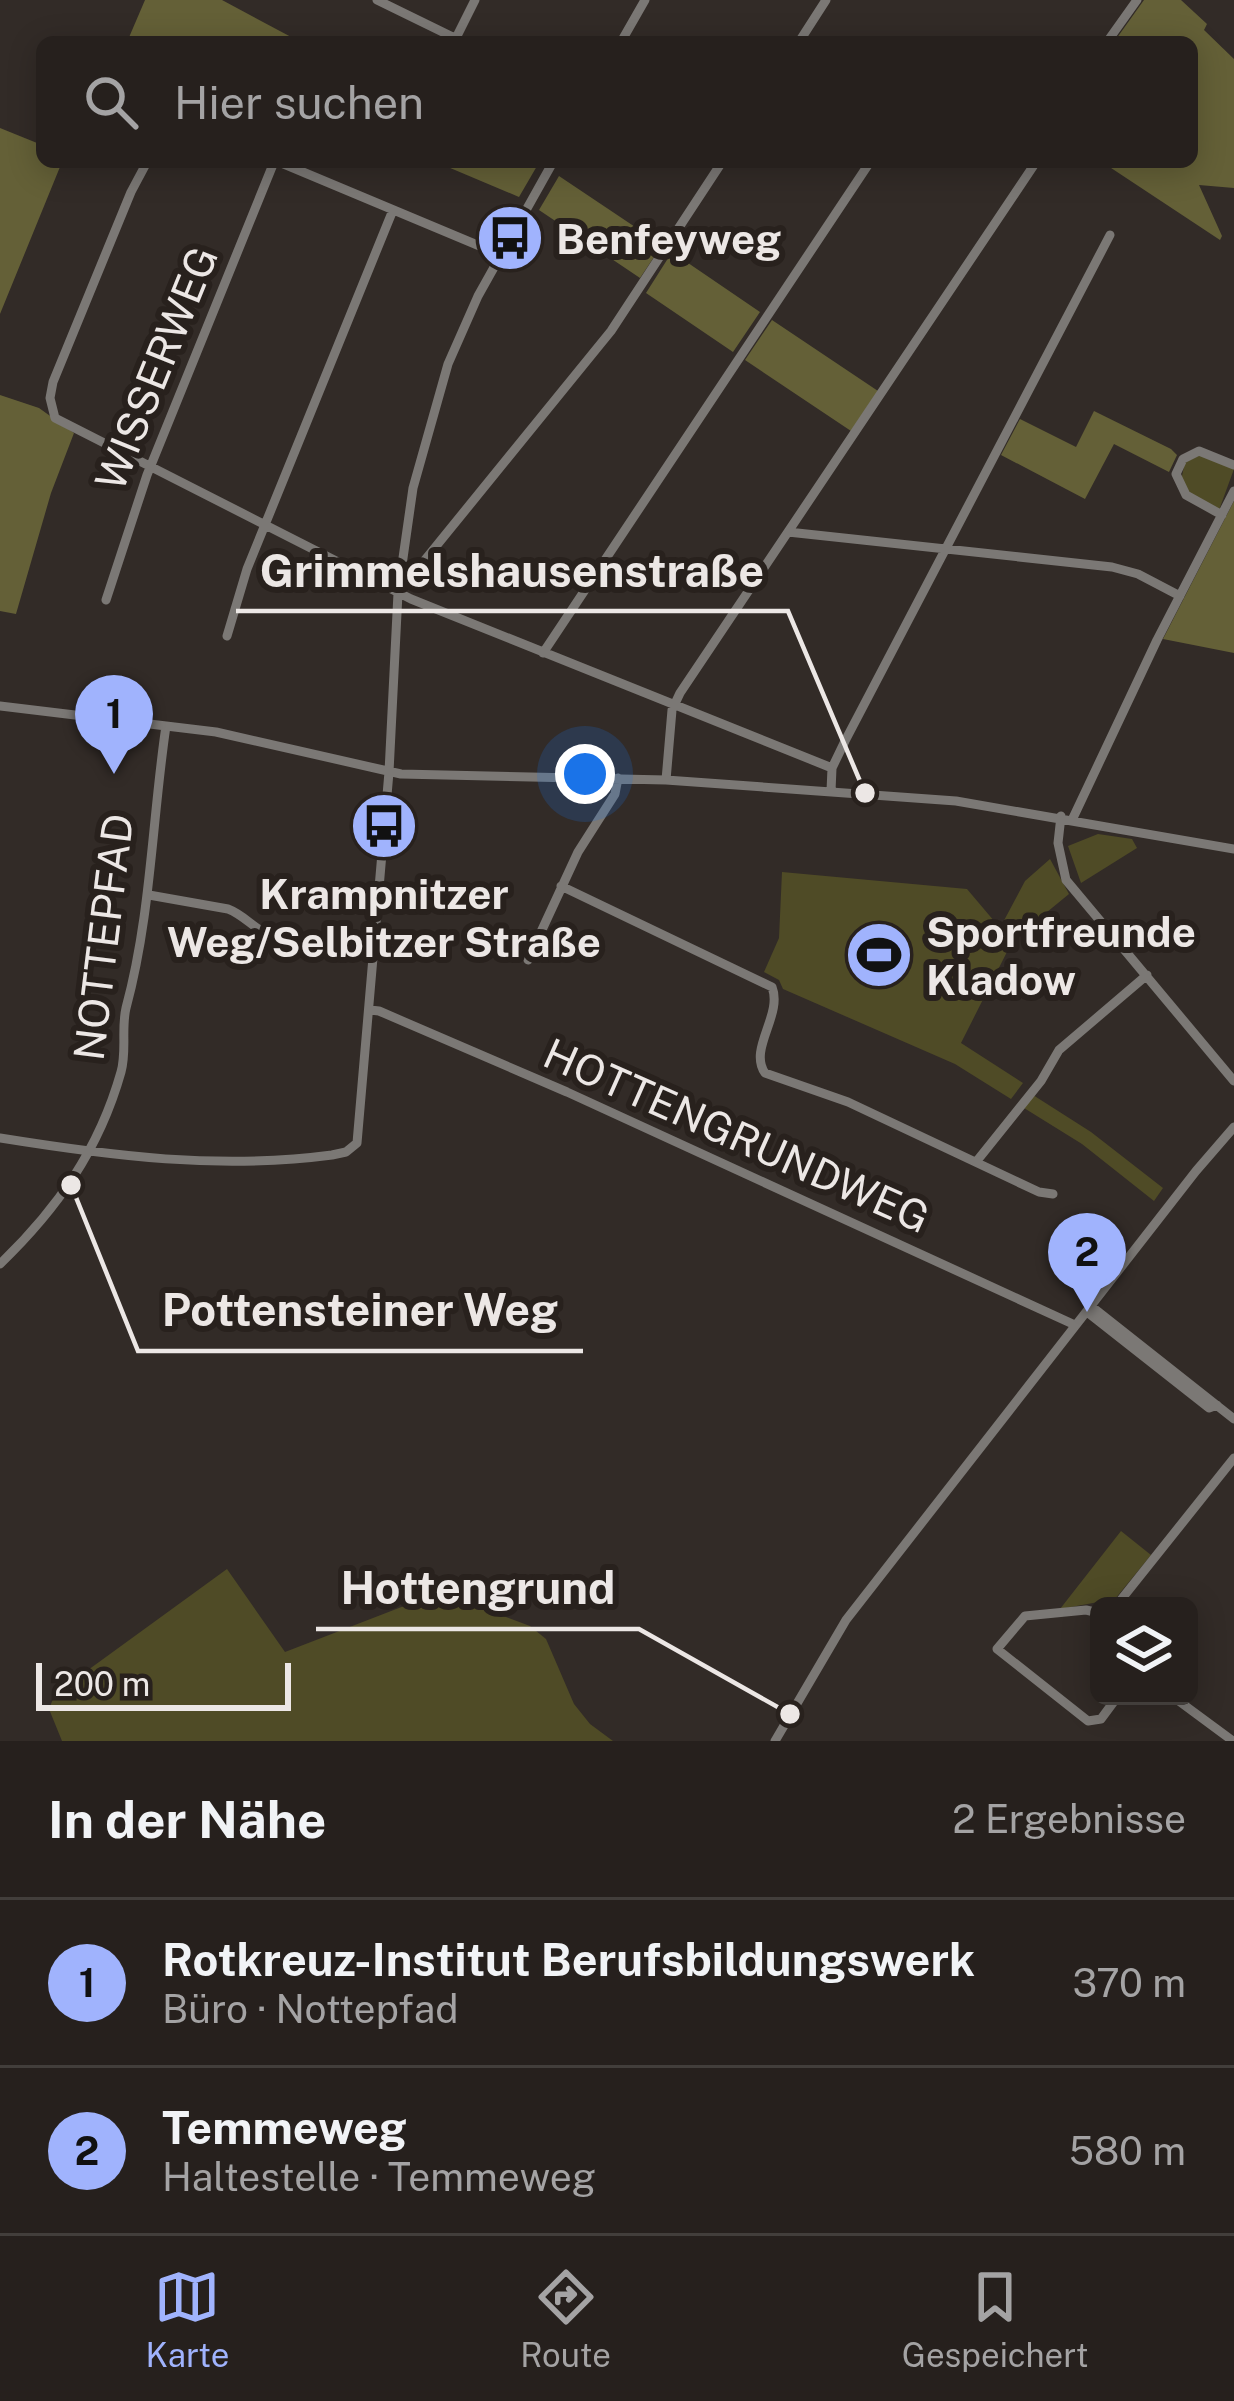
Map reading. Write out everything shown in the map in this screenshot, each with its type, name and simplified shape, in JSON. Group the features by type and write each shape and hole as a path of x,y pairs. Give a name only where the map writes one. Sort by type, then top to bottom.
{"street":[{"path":"376,0 451,36"},
{"path":"461,36 476,0"},
{"path":"624,36 645,0"},
{"path":"803,36 826,0"},
{"path":"1111,36 1137,0"},
{"path":"144,168 53,382 50,398 55,418 398,593 832,768"},
{"name":"WISSERWEG","path":"106,600 151,468 274,168"},
{"path":"291,168 501,255"},
{"path":"0,1138 89,1153 220,1163 292,1160 353,1149 360,1132 389,772 398,593 408,514 434,405 465,324 550,168"},
{"path":"398,593 611,331 718,168"},
{"path":"544,652 866,168"},
{"path":"666,780 674,704 1032,168"},
{"path":"227,636 265,525 393,210"},
{"path":"831,791 832,768 1111,235"},
{"path":"1222,515 1186,495 1176,474 1183,459 1198,451 1234,465"},
{"path":"1073,818 1234,491"},
{"path":"788,532 1112,568 1138,574 1180,596"},
{"path":"0,706 263,742 389,772 666,780 956,801 1234,849"},
{"name":"NOTTEPFAD","path":"0,1264 57,1205 89,1153 123,1068 126,1010 136,977 148,895 155,789 166,726"},
{"path":"528,960 561,886 615,794 618,778"},
{"path":"1060,816 1058,843 1066,880 1234,1082"},
{"path":"561,886 772,987 776,1002 759,1059 761,1070 848,1102 1039,1192 1054,1193"},
{"path":"148,895 228,909 241,914 250,926 292,944 375,950"},
{"path":"976,1162 1071,1037 1147,975"},
{"name":"HOTTENGRUNDWEG","path":"370,1010 567,1092 1076,1325"},
{"path":"775,1741 846,1621 1234,1127"},
{"path":"1089,1309 1234,1419"},
{"path":"1126,1596 1234,1458"},
{"path":"1090,1612 1025,1616 997,1649 1088,1720 1101,1719 1111,1705"},
{"path":"1184,1705 1233,1741"}],"shaded area":[{"path":"145,0 222,0 289,36 130,36"},
{"path":"1144,0 1181,0 1234,59 1234,188 1199,185 1220,240 1111,168 1198,168 1198,36 1118,36"},
{"path":"0,128 36,143 36,168 60,168 0,314"},
{"path":"450,168 536,168 519,197"},
{"path":"559,176 662,245 640,278 539,210"},
{"path":"672,252 760,312 733,352 646,293"},
{"path":"772,320 878,391 851,431 745,360"},
{"path":"0,395 39,408 74,433 16,614 0,611"},
{"path":"1094,411 1171,449 1177,455 1169,472 1114,444 1085,499 1001,455 1020,419 1076,447"},
{"path":"1200,455 1234,469 1219,510 1180,485 1185,462"},
{"path":"1234,501 1234,653 1163,639"},
{"path":"1098,834 1132,839 1137,848 1081,883 1068,846"},
{"name":"Sportfreunde Kladow","path":"1050,859 1069,894 1013,940 961,1043 1023,1083 1011,1099 955,1064 783,989 779,980 764,972 779,938 782,872 967,889 1000,928 1025,881"},
{"path":"1033,1095 1091,1132 1163,1188 1154,1201 1082,1144 1024,1108"},
{"path":"1121,1531 1151,1555 1117,1597 1090,1597 1090,1604 1060,1609"},
{"path":"227,1569 285,1652 417,1601 456,1598 530,1626 546,1639 574,1704 613,1741 62,1741 49,1709 55,1694"}],"place":[{"name":"Benfeyweg","path":"510,238"},
{"name":"Rotkreuz-Institut Berufsbildungswerk","path":"114,774"},
{"name":"Grimmelshausenstraße","path":"865,793"},
{"name":"Krampnitzer Weg/Selbitzer Straße","path":"384,826"},
{"name":"Sportfreunde Kladow","path":"879,955"},
{"name":"Pottensteiner Weg","path":"71,1185"},
{"name":"Temmeweg","path":"1087,1312"},
{"name":"Hottengrund","path":"790,1714"}]}
